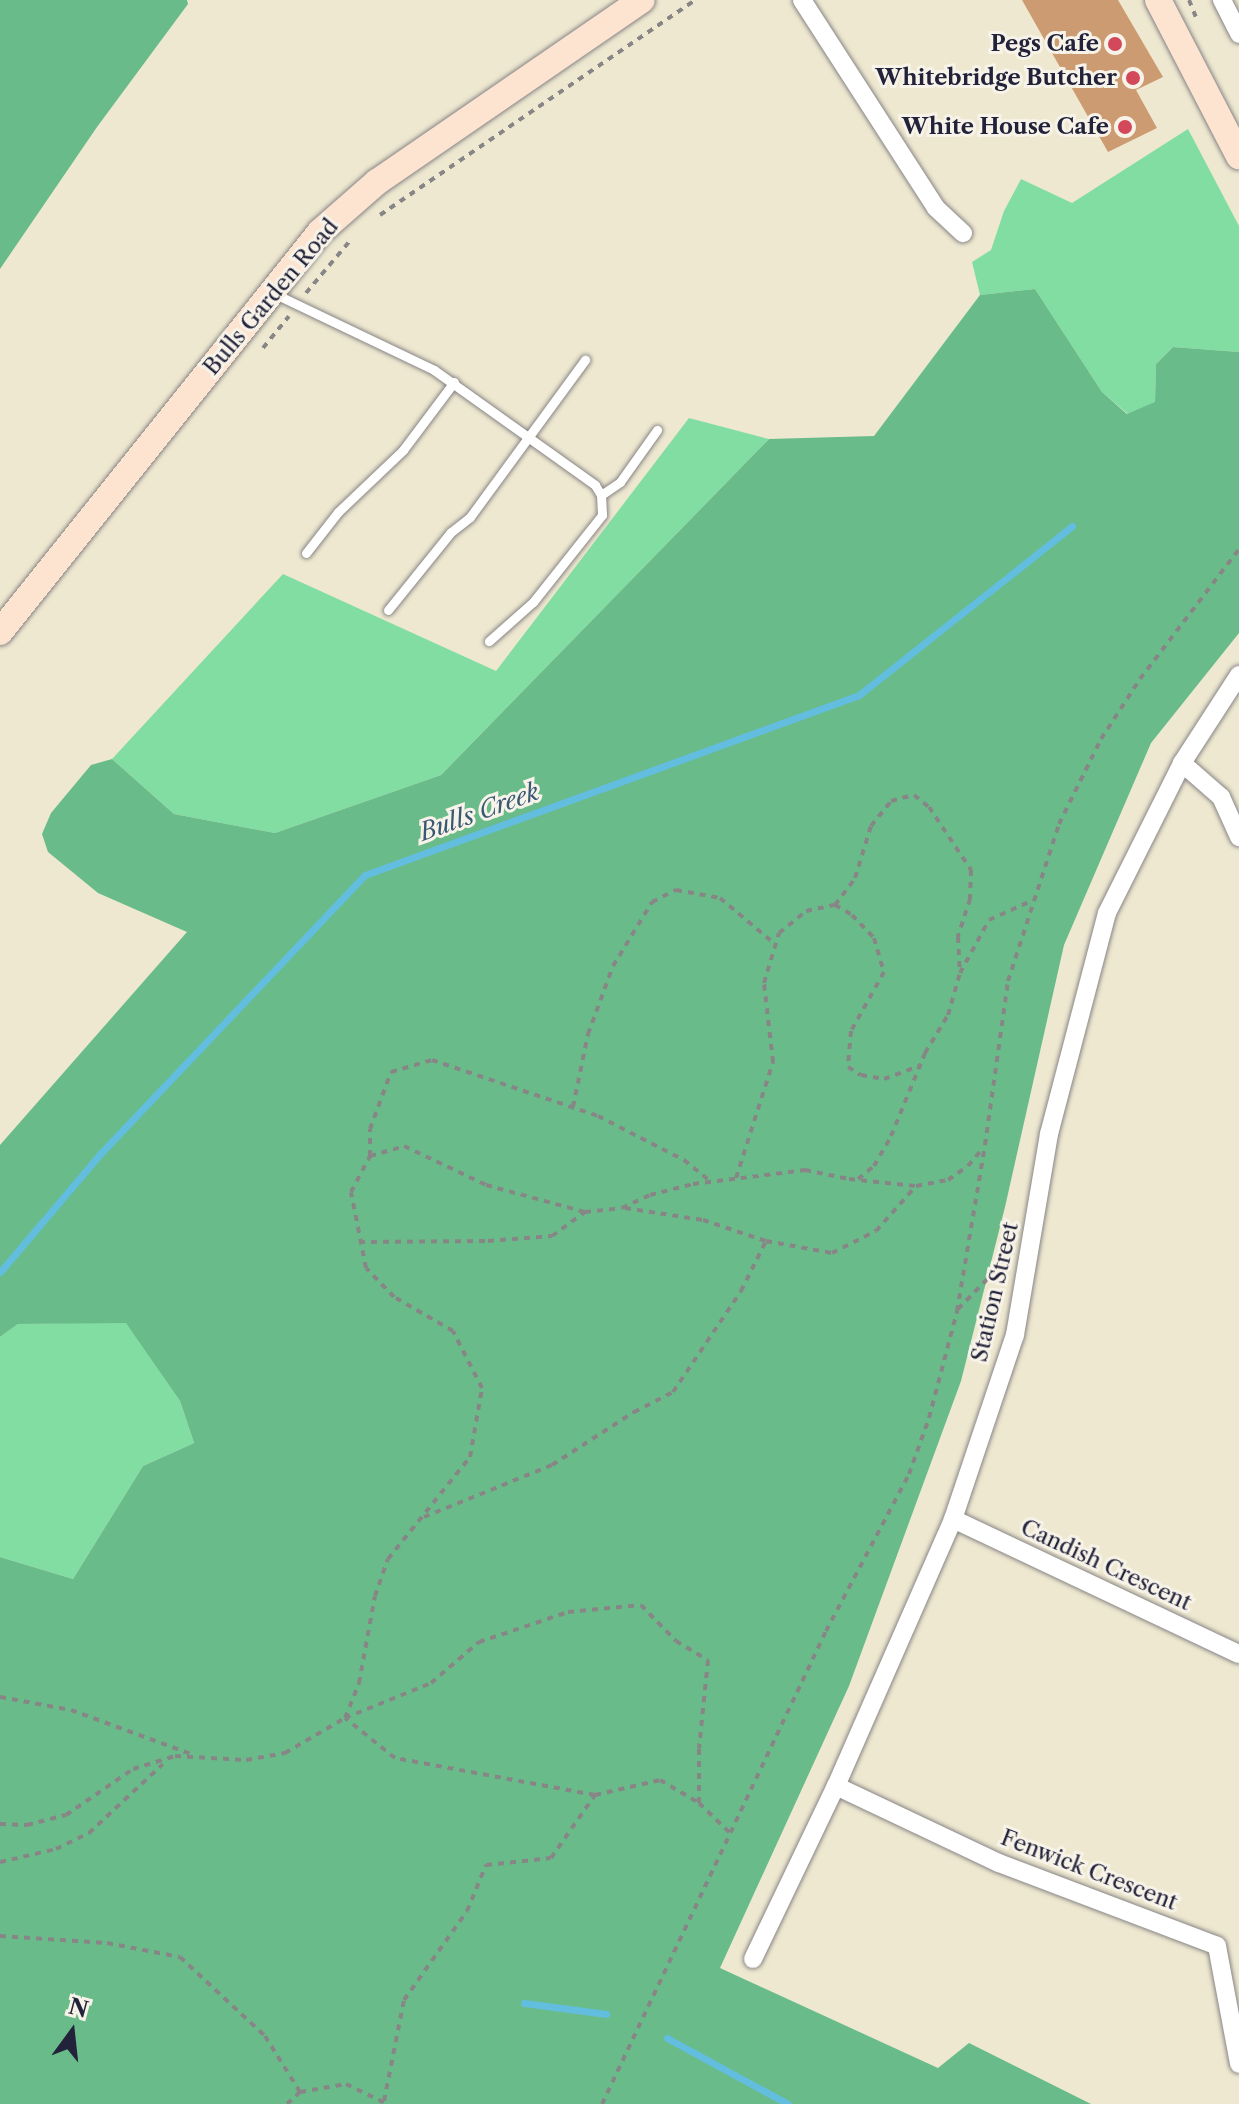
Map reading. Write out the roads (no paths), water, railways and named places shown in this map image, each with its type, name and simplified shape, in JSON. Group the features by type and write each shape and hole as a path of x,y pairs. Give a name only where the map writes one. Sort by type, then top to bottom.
{"main road":[{"name":"Bulls Garden Road","path":"0,632 320,232 377,182 642,0"},
{"path":"1158,0 1239,156"}],"street":[{"path":"802,0 936,208 963,233"},
{"path":"1222,0 1239,34"},
{"name":"Station Street","path":"753,1959 836,1786 953,1519 1015,1335 1049,1134 1107,913 1182,763 1239,675"},
{"path":"1182,763 1221,797 1239,837"},
{"name":"Candish Crescent","path":"953,1519 1239,1654"},
{"name":"Fenwick Crescent","path":"836,1786 999,1863 1217,1946 1239,2064"}],"lane":[{"path":"272,292 389,346 454,382 595,485 601,495 602,515 533,602 489,641"},
{"path":"388,610 451,532 470,517 585,360"},
{"path":"306,553 338,512 403,450 454,382"},
{"path":"601,495 620,482 657,430"}],"waterway":[{"name":"Bulls Creek","path":"0,1272 101,1153 365,875 859,695 1072,526"},
{"path":"524,2003 606,2014"},
{"path":"667,2038 788,2104"}],"place":[{"name":"Pegs Cafe","path":"1115,44"},
{"name":"Whitebridge Butcher","path":"1133,78"},
{"name":"White House Cafe","path":"1125,127"}]}
